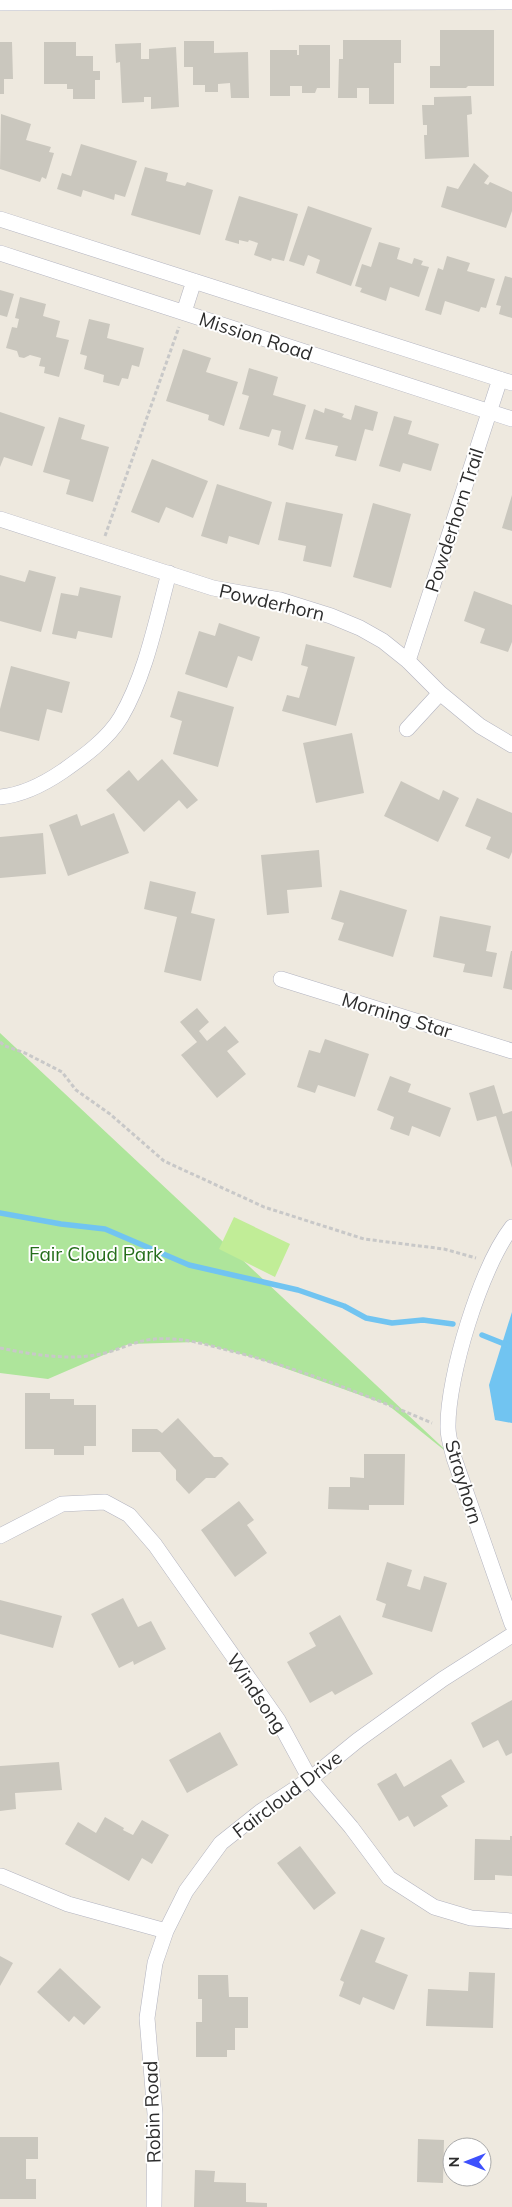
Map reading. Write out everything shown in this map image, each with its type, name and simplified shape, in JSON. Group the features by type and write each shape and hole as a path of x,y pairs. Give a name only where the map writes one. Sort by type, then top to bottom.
{"street":[{"path":"0,3 512,2"},
{"name":"Mission Road","path":"0,219 506,381"},
{"name":"Mission Road","path":"0,253 512,419"},
{"path":"184,312 194,281"},
{"name":"Powderhorn Trail","path":"408,661 488,412 506,381"},
{"name":"Powderhorn","path":"0,520 213,588 280,600 331,616 383,641 408,661 440,693 480,726 512,745"},
{"path":"0,797 17,794 36,787 57,775 96,745 120,718 146,657 169,573"},
{"path":"407,729 440,693"},
{"name":"Morning Star","path":"281,979 512,1050"},
{"name":"Strayhorn","path":"512,1227 491,1262 476,1301 451,1390 448,1430 454,1458 512,1624"},
{"name":"Windsong","path":"0,1536 62,1504 105,1502 130,1515 155,1545 278,1720 310,1779 351,1827 388,1878 434,1907 471,1918 512,1921"},
{"name":"Faircloud Drive","path":"147,2018 155,1964 166,1931 186,1891 221,1843 260,1812 310,1779 358,1740 436,1684 512,1635"},
{"path":"1,1876 68,1904 166,1931"},
{"name":"Robin Road","path":"147,2018 155,2114 154,2207"}],"path":[{"path":"100,551 184,312"},
{"path":"0,1042 5,1046"},
{"path":"0,1046 25,1053 62,1072 76,1090 110,1114 164,1161 264,1207 364,1239 444,1248 491,1262"},
{"path":"0,1348 33,1354 86,1356 109,1352 146,1340 172,1339 197,1342 262,1360 348,1388 448,1430"}],"green space":[{"name":"Fair Cloud Park","path":"0,1033 454,1458 388,1405 262,1360 197,1342 129,1344 48,1379 0,1373"},
{"path":"234,1217 290,1244 275,1277 219,1249"}],"water":[{"path":"512,1312 512,1423 495,1420 489,1385"}],"building":[{"path":"440,30 494,30 494,86 430,88 430,66 440,66"},
{"path":"343,40 401,40 401,63 394,63 394,104 369,104 369,88 357,88 357,98 338,98 339,59 343,59"},
{"path":"184,41 214,41 214,53 248,52 249,98 231,98 230,83 218,84 218,92 205,92 205,85 193,85 193,67 184,67"},
{"path":"0,42 12,42 13,79 4,79 4,94 0,94"},
{"path":"44,42 76,42 76,56 93,56 93,71 100,71 100,80 95,80 95,99 73,99 73,89 67,89 67,84 44,84"},
{"path":"141,43 141,59 149,59 149,49 176,47 179,107 151,109 151,97 144,97 144,102 122,103 120,62 116,63 115,44"},
{"path":"299,45 330,45 330,88 317,88 315,93 302,93 302,86 290,86 290,96 270,96 270,50 297,50 297,55 299,55"},
{"path":"471,96 472,114 467,115 469,157 425,159 424,135 427,135 427,125 423,125 422,105 434,105 434,97"},
{"path":"1,114 31,124 26,140 51,147 49,152 54,153 46,179 42,177 40,182 0,169"},
{"path":"81,144 137,161 125,197 115,194 114,200 83,190 81,197 57,189 62,173 71,176"},
{"path":"474,163 489,176 484,183 488,185 490,182 512,192 512,211 506,228 441,207 447,186 458,189"},
{"path":"145,167 168,173 166,181 185,186 187,182 213,190 200,235 131,215"},
{"path":"239,196 298,214 284,261 272,258 271,261 254,255 258,243 249,240 248,242 239,240 239,244 225,240"},
{"path":"308,206 372,228 351,286 316,273 320,260 308,255 304,266 289,261"},
{"path":"379,242 400,248 397,259 412,264 414,258 423,261 421,265 429,267 419,297 390,287 386,301 360,292 362,288 355,286 362,264 371,267"},
{"path":"447,256 470,263 467,271 495,279 486,308 481,307 479,312 445,301 441,315 425,310 438,268 443,270"},
{"path":"505,276 512,278 512,318 499,314 501,306 496,305"},
{"path":"0,290 14,294 7,317 0,315"},
{"path":"20,297 46,304 43,316 60,321 56,337 69,340 59,377 44,373 45,367 39,366 41,358 30,355 24,358 19,357 17,351 6,348 12,327 17,328 19,319 15,318"},
{"path":"89,319 110,324 107,338 144,348 139,367 132,365 128,379 122,378 119,386 103,382 104,375 84,369 87,356 80,354"},
{"path":"183,349 211,358 206,372 238,382 224,426 208,420 209,415 166,401"},
{"path":"249,368 278,377 273,395 306,405 293,450 278,445 281,431 272,429 269,437 239,429 249,396 242,394"},
{"path":"355,405 378,412 373,431 365,429 356,461 335,456 338,446 305,439 314,409 324,413 325,408 344,414 342,417 351,420"},
{"path":"0,412 45,427 32,466 4,457 0,467"},
{"path":"394,416 412,421 408,434 439,444 431,471 403,463 400,472 379,466"},
{"path":"59,417 85,425 81,439 109,447 93,502 66,494 70,480 43,472"},
{"path":"152,459 208,481 193,518 166,507 159,523 131,512"},
{"path":"217,484 272,502 259,545 229,536 227,544 201,536"},
{"path":"512,495 512,531 502,528"},
{"path":"286,502 343,514 331,567 303,561 306,546 278,540"},
{"path":"373,503 411,514 391,588 353,577"},
{"path":"29,570 56,577 41,632 0,621 0,575 25,582"},
{"path":"80,587 121,596 112,638 78,631 76,639 52,634 61,593 78,596"},
{"path":"474,591 512,605 512,642 508,652 480,643 485,629 464,621"},
{"path":"219,623 260,637 252,661 238,656 227,688 185,674 199,631 215,636"},
{"path":"306,644 355,657 336,726 282,711 287,695 299,698 308,667 301,665"},
{"path":"11,666 70,682 62,713 47,709 39,741 0,731 0,709"},
{"path":"178,691 234,707 218,767 173,754 182,721 170,717"},
{"path":"352,733 364,793 316,803 303,743"},
{"path":"162,759 198,800 187,809 179,800 144,832 106,790 129,770 138,781"},
{"path":"401,781 439,800 443,790 459,798 438,842 384,816"},
{"path":"477,798 512,813 512,852 509,859 486,849 491,837 465,826"},
{"path":"114,813 129,853 68,876 49,825 77,814 81,826"},
{"path":"43,833 46,874 0,878 0,837"},
{"path":"319,850 322,887 287,890 289,913 267,915 261,855"},
{"path":"150,881 196,892 191,913 215,919 201,981 164,972 177,917 144,909"},
{"path":"340,890 407,910 393,957 338,940 344,923 331,919"},
{"path":"440,916 491,926 486,951 497,953 492,977 463,972 465,964 433,957"},
{"path":"512,951 512,990 503,988"},
{"path":"197,1008 209,1022 199,1031 207,1041 225,1026 239,1042 227,1051 246,1074 217,1098 181,1055 197,1042 180,1022"},
{"path":"325,1039 369,1054 355,1097 318,1085 315,1093 297,1087 309,1050 320,1053"},
{"path":"390,1076 411,1084 408,1092 451,1108 440,1137 412,1126 409,1136 390,1129 394,1117 377,1110"},
{"path":"494,1085 503,1114 512,1111 512,1168 496,1116 477,1121 469,1093"},
{"path":"25,1393 50,1393 50,1399 74,1399 74,1405 96,1405 96,1446 84,1446 84,1455 54,1455 54,1449 25,1449"},
{"path":"178,1418 214,1457 222,1457 229,1464 215,1478 206,1478 189,1494 176,1480 176,1470 160,1452 132,1452 132,1429 157,1429 162,1433"},
{"path":"364,1454 405,1454 404,1505 369,1505 369,1510 328,1509 329,1487 350,1487 350,1477 364,1478"},
{"path":"239,1501 254,1520 247,1525 267,1553 235,1577 201,1530"},
{"path":"387,1562 412,1570 407,1586 420,1590 424,1576 447,1583 432,1632 382,1617 386,1604 376,1600"},
{"path":"123,1598 138,1627 151,1621 166,1649 134,1665 133,1661 119,1668 91,1614"},
{"path":"0,1600 62,1616 53,1648 0,1634"},
{"path":"340,1615 373,1674 335,1695 332,1691 310,1703 287,1662 316,1646 309,1633"},
{"path":"512,1700 512,1753 506,1756 498,1740 483,1748 471,1723"},
{"path":"220,1732 238,1765 187,1793 169,1760"},
{"path":"451,1759 465,1782 441,1796 448,1806 414,1827 408,1816 399,1821 377,1784 396,1773 404,1787"},
{"path":"59,1762 62,1790 15,1793 16,1809 0,1811 0,1766"},
{"path":"105,1817 133,1835 142,1820 169,1835 152,1864 142,1858 129,1881 65,1844 78,1822 96,1833"},
{"path":"510,1836 512,1836 512,1876 495,1875 495,1880 474,1880 475,1839 510,1840"},
{"path":"300,1846 336,1893 314,1910 277,1863"},
{"path":"361,1929 385,1938 375,1962 408,1975 394,2010 363,1997 360,2005 339,1996 344,1982 340,1980"},
{"path":"0,1956 13,1963 0,1986"},
{"path":"60,1968 101,2007 84,2025 74,2016 69,2022 37,1992"},
{"path":"469,1972 495,1973 493,2028 426,2026 428,1989 468,1991"},
{"path":"198,1975 228,1975 229,1997 248,1997 248,2028 235,2028 235,2050 227,2050 227,2057 196,2057 196,2022 202,2022 202,1999 198,1999"},
{"path":"0,2137 38,2137 38,2159 26,2159 26,2179 36,2179 36,2199 0,2199"},
{"path":"418,2139 442,2140 442,2183 417,2182"},
{"path":"195,2170 215,2171 214,2182 246,2183 246,2202 267,2203 267,2207 194,2207"}],"waterway":[{"path":"0,1213 61,1224 105,1229 189,1265 298,1290 344,1306 366,1318 392,1323 423,1320 453,1324"},
{"path":"482,1335 512,1347"}]}
